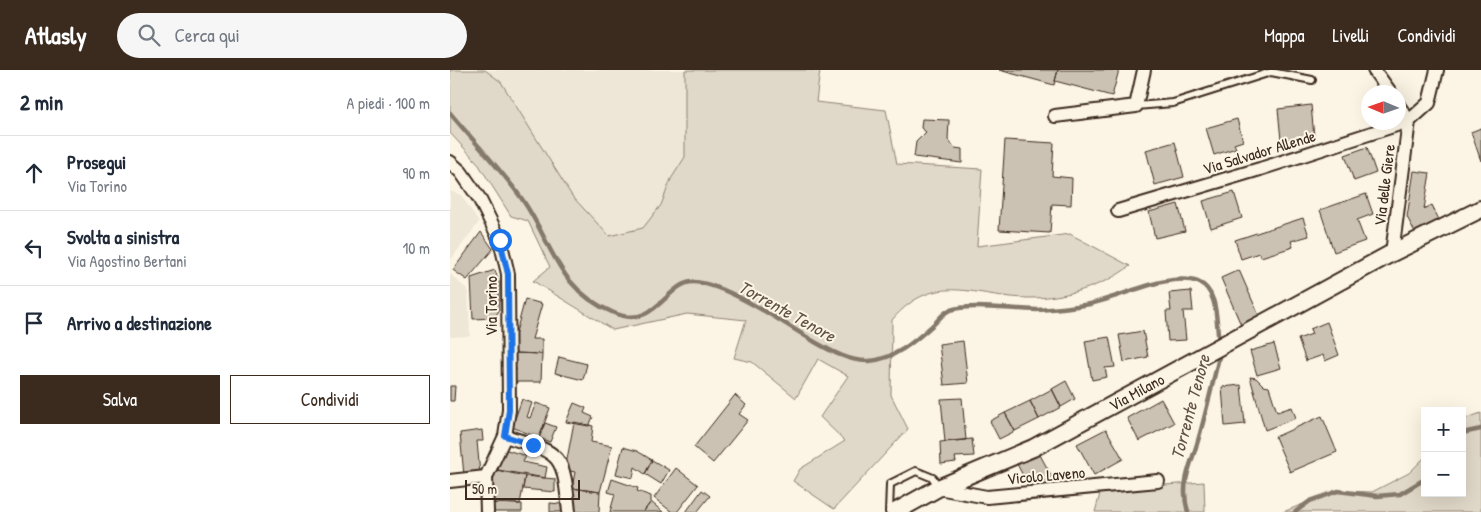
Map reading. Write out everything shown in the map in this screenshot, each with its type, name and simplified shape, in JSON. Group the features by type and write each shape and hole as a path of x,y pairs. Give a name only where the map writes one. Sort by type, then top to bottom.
{"street":[{"path":"1055,116 1136,106 1144,70"},
{"path":"1374,70 1385,85"},
{"path":"1406,117 1409,121 1429,103 1437,70"},
{"name":"Via Salvador Allende","path":"1118,210 1260,170 1409,121"},
{"name":"Via delle Giere","path":"1392,253 1409,121"},
{"name":"Via Torino","path":"450,162 461,172 483,206 500,240 508,274 509,410 505,436 486,477"},
{"name":"Via Milano","path":"895,512 938,488 1033,448 1392,253 1481,209"},
{"path":"505,436 554,454 562,465 567,482 569,512"},
{"path":"450,481 486,477 487,512"},
{"name":"Vicolo Laveno","path":"938,488 987,497 1158,481"}],"lane":[{"path":"1136,106 1173,103 1271,72 1312,80"},
{"path":"889,512 890,484 916,471 933,478 938,488"}],"shaded area":[{"path":"450,70 485,70 501,82 572,196 609,236 643,228 661,205 671,179 685,157 685,70 820,70 816,102 886,110 897,164 982,169 977,246 1070,234 1130,266 1108,280 1082,290 1056,296 1010,297 956,290 924,295 908,304 892,320 891,395 908,429 834,509 793,481 800,469 845,441 820,417 848,376 818,359 796,398 752,362 734,358 746,320 687,314 613,330 533,281 550,267 528,221 511,216 477,162 450,133"},
{"path":"485,70 685,70 685,157 671,179 659,208 643,228 609,236 572,196 501,82"},
{"path":"450,191 461,195 479,222 450,261"},
{"path":"450,274 468,290 470,336 450,337"},
{"path":"1481,413 1481,512 1283,512 1336,491 1372,492 1409,473 1421,461 1421,497 1466,497 1466,419"},
{"path":"1204,482 1205,512 1095,512 1101,490"}],"building":[{"path":"999,70 1058,70 1054,85"},
{"path":"1058,70 1119,70 1112,96 1055,81"},
{"path":"1311,105 1314,137 1281,140 1278,109"},
{"path":"922,119 949,120 948,140 955,148 962,149 962,163 914,157 916,142 926,132 921,128"},
{"path":"1237,119 1243,141 1234,144 1236,148 1214,155 1206,128"},
{"path":"1481,128 1481,161 1471,132"},
{"path":"1005,140 1054,143 1052,176 1072,178 1071,205 1052,204 1050,233 999,230"},
{"path":"1175,142 1184,177 1155,185 1146,150"},
{"path":"1367,147 1376,173 1354,181 1345,155"},
{"path":"1414,171 1430,173 1424,209 1432,205 1440,222 1416,234 1407,217"},
{"path":"1234,192 1242,218 1211,228 1203,201"},
{"path":"1366,194 1373,214 1357,220 1365,241 1334,252 1320,210"},
{"path":"1178,204 1185,231 1155,238 1149,212"},
{"path":"1303,218 1309,236 1291,241 1293,247 1261,257 1259,253 1241,259 1235,240"},
{"path":"481,232 493,249 467,280 453,270"},
{"path":"495,270 499,282 499,311 494,318 473,319 471,278"},
{"path":"1239,270 1260,318 1241,325 1221,278"},
{"path":"1191,291 1193,311 1183,311 1186,340 1168,341 1166,311 1171,311 1169,293"},
{"path":"525,299 542,304 532,339 542,339 542,354 514,353 515,336"},
{"path":"1327,322 1339,355 1325,361 1323,355 1306,361 1298,339 1312,334 1310,329"},
{"path":"1143,331 1148,357 1124,362 1119,335"},
{"path":"1109,337 1115,367 1105,368 1107,377 1092,380 1085,341"},
{"path":"963,341 968,383 944,385 939,344"},
{"path":"1274,344 1281,368 1257,375 1250,351"},
{"path":"514,353 542,354 541,382 514,382"},
{"path":"559,357 587,364 583,380 555,373"},
{"path":"1250,377 1256,378 1264,386 1269,387 1277,412 1292,407 1296,418 1265,430"},
{"path":"1066,381 1075,399 1061,407 1052,389"},
{"path":"1241,385 1245,424 1225,426 1222,387"},
{"path":"450,386 455,386 454,401 450,401"},
{"path":"1052,389 1061,407 1039,419 1030,401"},
{"path":"735,395 746,405 739,414 748,420 713,463 694,447"},
{"path":"962,398 966,440 945,442 941,399"},
{"path":"522,399 532,403 527,417 530,418 536,403 550,408 539,438 512,427"},
{"path":"1161,399 1174,423 1139,441 1127,418"},
{"path":"1030,401 1039,419 1015,431 1005,413"},
{"path":"574,403 586,408 584,413 593,417 589,426 566,422"},
{"path":"1005,413 1015,431 999,439 990,421"},
{"path":"1322,416 1337,452 1290,472 1275,437"},
{"path":"574,422 593,426 591,442 612,446 600,492 572,488 575,472 565,470"},
{"path":"545,423 556,427 550,442 539,438"},
{"path":"1106,429 1123,459 1094,475 1077,444"},
{"path":"482,430 483,441 477,441 480,474 464,476 460,433"},
{"path":"972,439 974,456 955,457 956,462 941,464 940,442"},
{"path":"623,447 637,451 652,460 645,474 635,467 633,478 616,474"},
{"path":"504,449 526,456 523,462 547,467 545,478 498,470"},
{"path":"1039,453 1052,477 1030,489 1017,464"},
{"path":"652,460 669,470 661,484 645,474"},
{"path":"676,468 698,485 677,512 672,512 654,498"},
{"path":"491,469 525,476 520,504 493,503"},
{"path":"525,476 555,479 555,492 523,489"},
{"path":"612,479 638,488 637,491 651,496 651,502 643,512 610,512 615,494 608,492"},
{"path":"572,488 600,492 599,512 572,512"},
{"path":"702,490 710,496 697,512 686,512"},
{"path":"651,502 663,512 643,512"},
{"path":"493,503 522,504 522,512 493,512"},
{"path":"550,503 561,504 564,506 564,512 550,512"}],"waterway":[{"name":"Torrente Tenore","path":"450,113 522,199 558,264 568,278 595,303 614,313 628,317 640,316 651,311 676,289 685,284 694,282 707,284 756,306 834,352 855,360 869,361 888,357 905,348 950,310 968,307 1037,310 1070,307 1102,301 1159,283 1187,280 1198,282 1210,292 1215,308 1219,343"},
{"name":"Torrente Tenore","path":"1188,512 1185,491 1186,482 1220,353"},
{"name":"Torrente Tenore","path":"1466,432 1481,429"},
{"name":"Torrente Tenore","path":"1295,512 1310,501 1338,491 1377,496 1400,494 1421,481"}],"route":[{"path":"500,240 508,274 509,410 505,436 533,445"}]}
